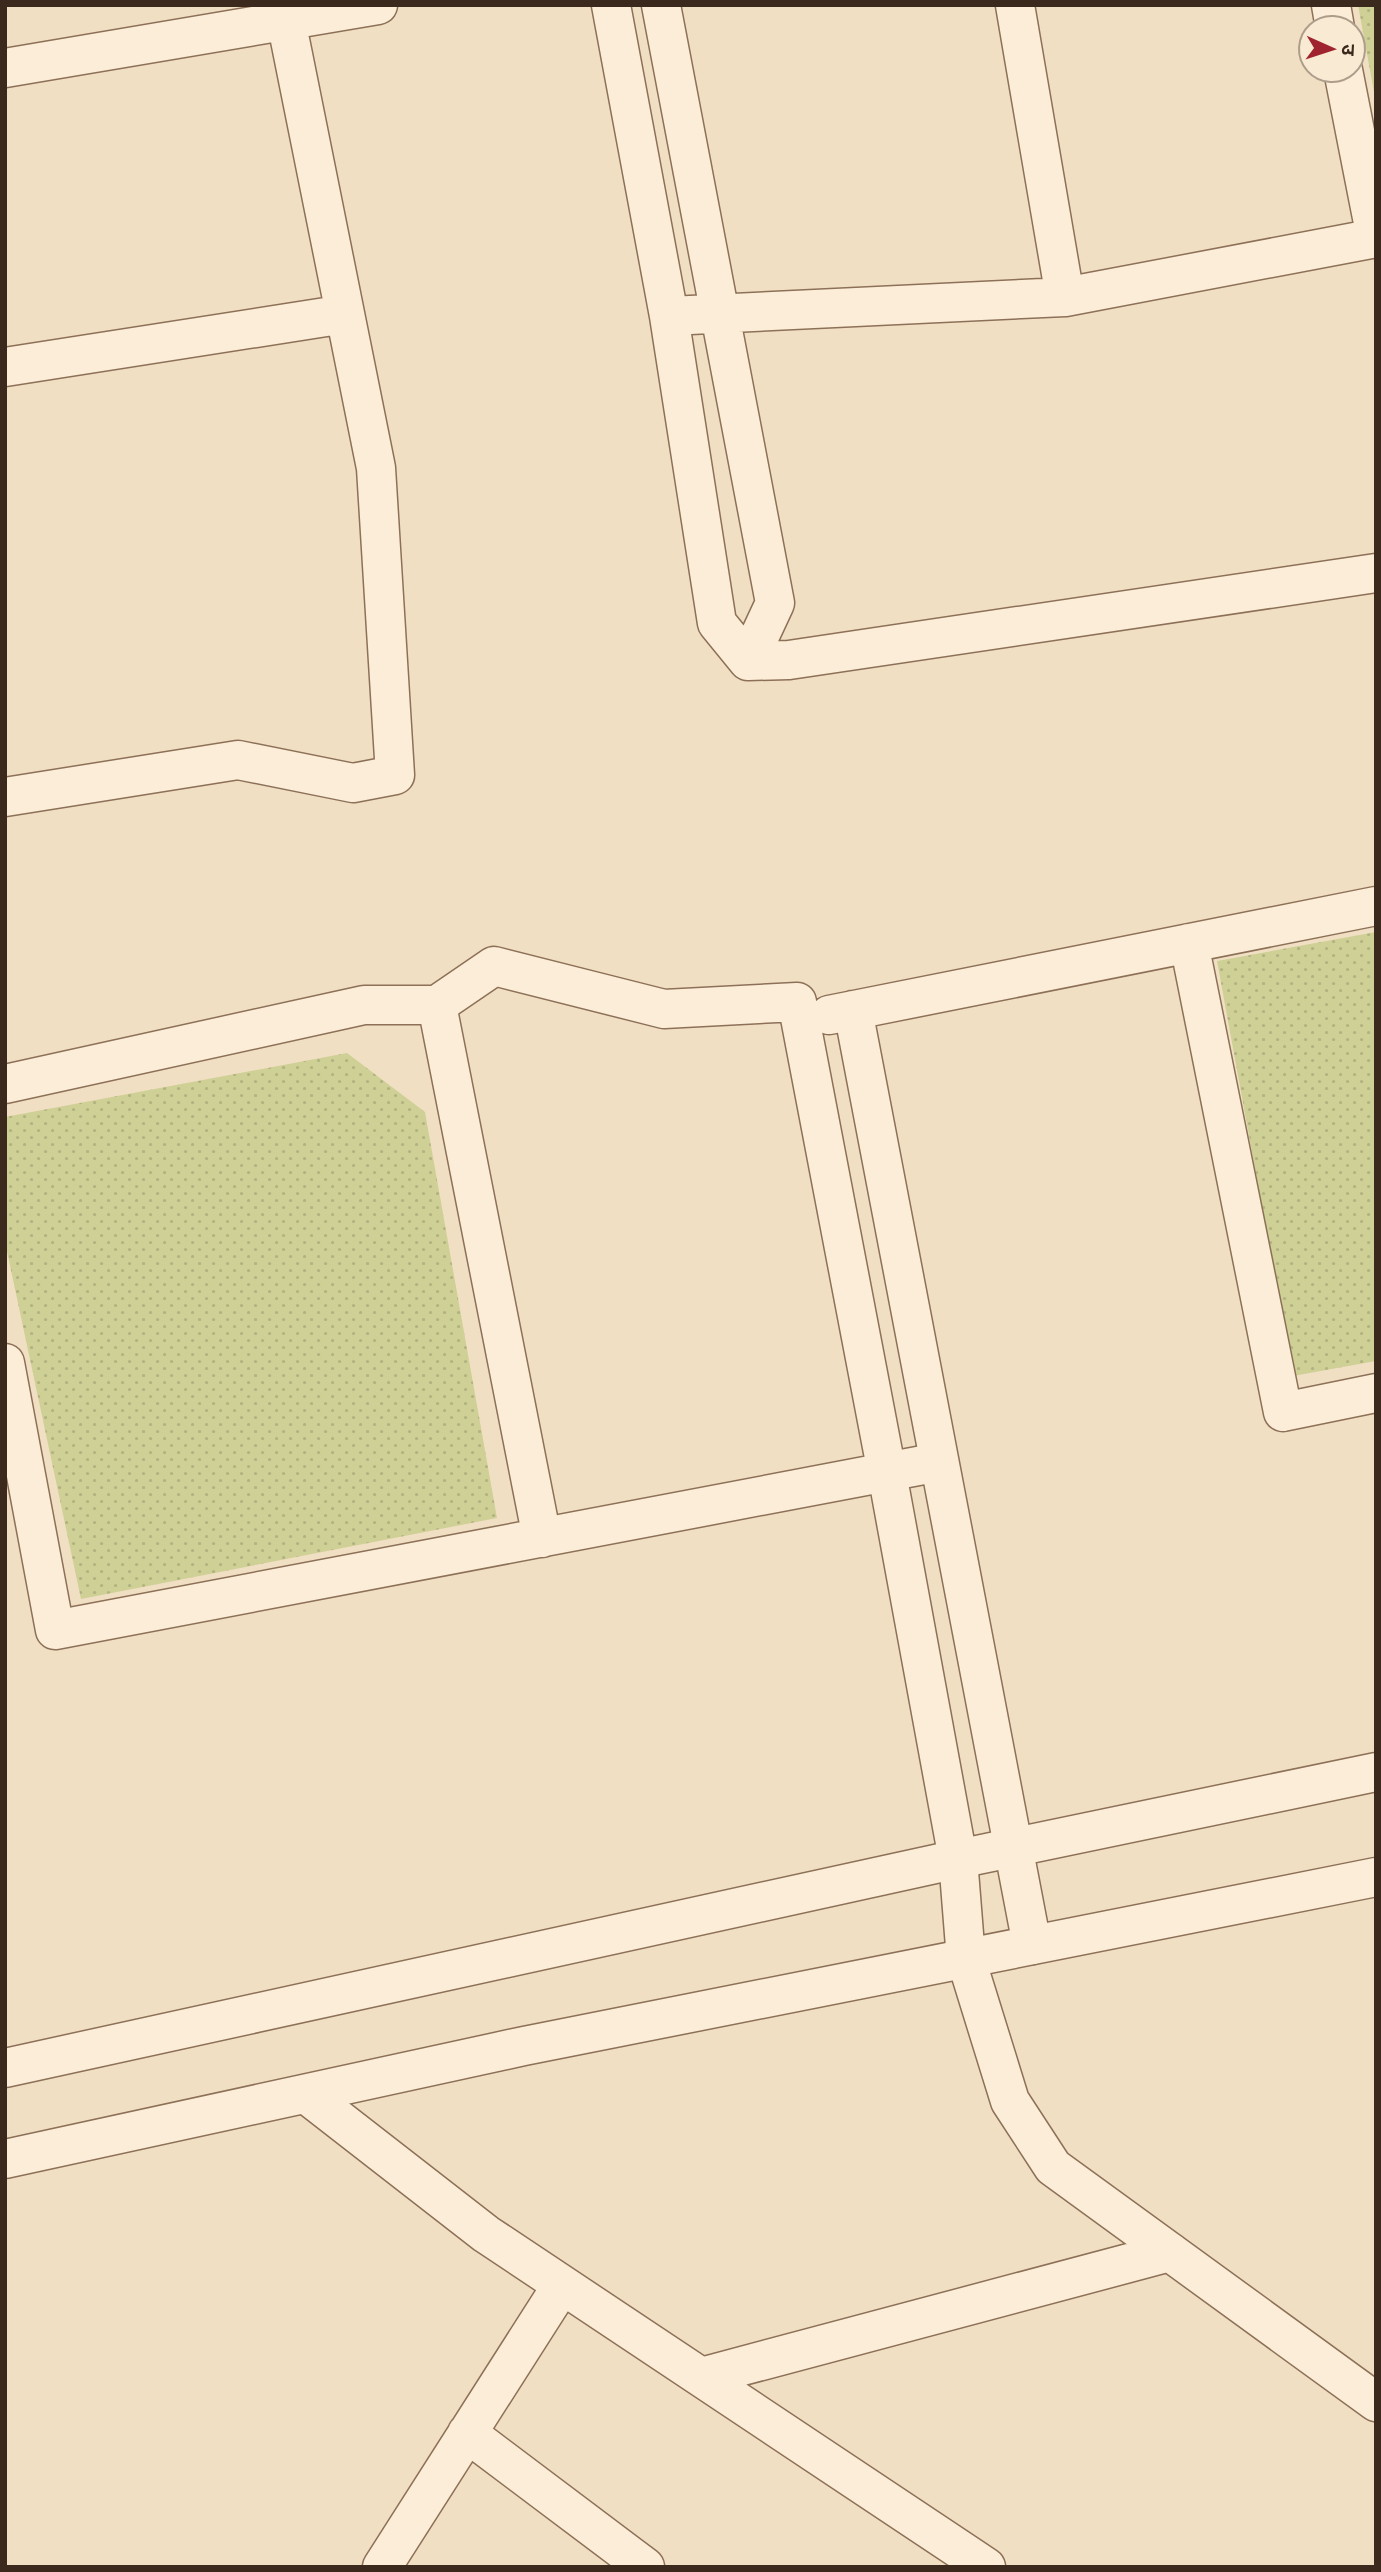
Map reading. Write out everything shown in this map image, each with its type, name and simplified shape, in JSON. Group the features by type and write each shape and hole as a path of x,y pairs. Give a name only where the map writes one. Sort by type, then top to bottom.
{"street":[{"path":"5,68 285,13 378,5"},
{"path":"611,5 669,316 717,623 748,661"},
{"path":"661,5 775,603 748,661"},
{"path":"1014,5 1065,297"},
{"path":"5,797 238,760 353,783 395,775 376,468 285,13"},
{"path":"669,316 1065,297 1376,238 1346,84"},
{"path":"5,367 345,314"},
{"path":"748,661 789,660 1376,573"},
{"path":"5,1084 364,1005 437,1005 494,966 664,1009 853,1010 1376,906"},
{"path":"1189,943 1283,1412 1376,1393"},
{"path":"437,1005 542,1538"},
{"path":"853,1010 1032,1945"},
{"path":"799,1011 958,1859 966,1959 1010,2101 1053,2167 1376,2402"},
{"path":"5,1363 55,1630 939,1462"},
{"path":"5,2068 958,1859 1376,1772"},
{"path":"5,2159 524,2046 1376,1877"},
{"path":"306,2094 486,2234 986,2567"},
{"path":"701,2377 1170,2252"},
{"path":"382,2567 562,2285"},
{"path":"467,2433 645,2567"}],"green space":[{"path":"1358,5 1376,5 1376,103 1367,54 1367,14 1360,14"},
{"path":"1376,932 1376,1361 1293,1376 1217,961"},
{"path":"347,1053 425,1112 497,1518 81,1599 5,1242 5,1117"}]}
